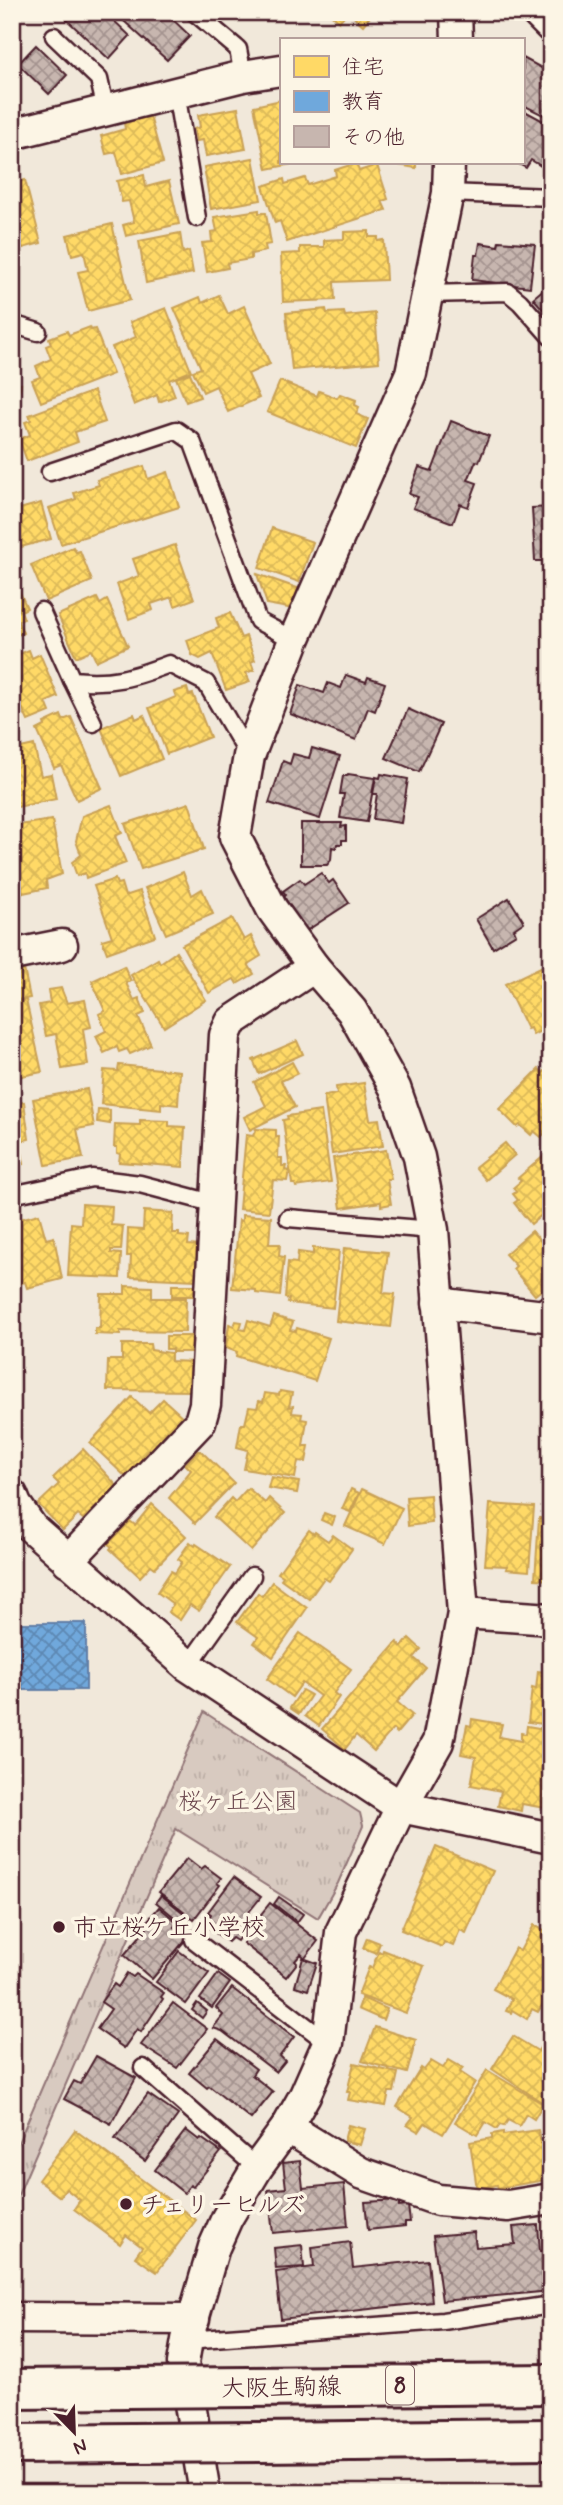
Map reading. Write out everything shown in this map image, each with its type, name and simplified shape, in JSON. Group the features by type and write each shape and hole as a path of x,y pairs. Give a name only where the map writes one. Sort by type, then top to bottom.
{"main road":[{"name":"大阪生駒線","path":"12,2389 551,2384"},
{"name":"8","path":"12,2444 551,2439"}],"street":[{"path":"456,12 457,38"},
{"path":"536,12 551,27"},
{"path":"12,134 243,76 280,70"},
{"path":"205,2493 183,2363 214,2246 227,2218 257,2168 287,2127 305,2095 328,2043 341,1932 401,1807 438,1742 463,1613 433,1230 419,1157 395,1088 352,1011 314,967 272,909 234,837 249,756 295,640 411,373 447,193 449,164"},
{"path":"12,955 62,945"},
{"path":"68,1561 200,1422 205,1404 225,1035 231,1022 314,967"},
{"path":"438,1303 549,1315"},
{"path":"12,1496 32,1528 188,1666 401,1807 551,1838"},
{"path":"463,1613 551,1619"},
{"path":"287,2127 361,2174 438,2200 508,2206 551,2199"},
{"path":"12,2318 190,2329"}],"lane":[{"path":"194,12 238,49 243,76"},
{"path":"54,36 99,79 106,111"},
{"path":"176,92 197,218"},
{"path":"447,193 551,197"},
{"path":"427,294 508,292 551,337"},
{"path":"12,324 38,332"},
{"path":"50,472 176,430 192,441 258,621 295,640"},
{"path":"41,611 93,723"},
{"path":"72,680 102,683 138,676 169,664 206,683 249,756"},
{"path":"21,1193 92,1178 140,1184 216,1204"},
{"path":"288,1218 433,1230"},
{"path":"188,1666 252,1576"},
{"path":"194,1940 328,2043"},
{"path":"143,2068 257,2168"},
{"path":"190,2329 443,2321 551,2305"}],"green space":[{"name":"桜ヶ丘公園","path":"204,1712 360,1813 363,1826 338,1883 318,1918 176,1829 12,2209 12,2157"}],"building: 住宅":[{"path":"329,12 347,12 339,22"},
{"path":"348,12 381,12 377,17 373,13 363,25"},
{"path":"280,100 280,164 292,164 267,169 254,106"},
{"path":"238,108 246,149 206,156 203,140 196,141 194,129 200,127 198,115"},
{"path":"150,116 163,163 122,174 116,152 106,154 101,136 125,129 124,123"},
{"path":"253,158 261,200 211,209 204,167"},
{"path":"356,164 359,171 377,165 388,199 382,201 386,210 287,242 280,221 275,223 263,186 284,179 285,184 305,178 308,185 336,176 335,170"},
{"path":"393,164 416,164 416,168"},
{"path":"144,175 146,187 169,181 179,224 126,236 123,225 134,222 129,201 122,202 117,181"},
{"path":"12,178 15,183 25,180 41,243 12,251"},
{"path":"259,210 259,213 266,213 271,244 265,245 266,251 251,254 251,259 227,263 228,268 207,272 202,243 212,242 211,232 217,231 214,217"},
{"path":"112,224 130,300 88,311 78,272 88,270 84,252 72,255 67,235"},
{"path":"369,231 369,237 378,237 378,241 384,240 386,280 334,282 335,300 283,302 281,254 300,253 300,247 324,247 324,240 344,239 344,232"},
{"path":"180,233 183,253 189,251 193,273 146,283 139,241"},
{"path":"219,295 228,314 244,306 270,364 248,374 259,398 228,412 216,386 203,392 193,371 201,368 174,308 200,297 202,303"},
{"path":"166,308 191,371 169,380 175,396 159,402 157,395 134,405 112,347 136,337 130,322"},
{"path":"326,309 327,313 344,312 345,316 375,313 379,362 292,370 286,313"},
{"path":"90,327 91,330 95,329 113,374 41,402 32,380 40,377 36,366 51,359 46,346 51,344 49,338 67,331 69,335"},
{"path":"190,373 200,397 186,402 176,378"},
{"path":"12,378 16,379 15,383 21,384 12,420"},
{"path":"280,381 317,396 319,391 337,398 340,394 356,400 355,405 359,407 356,414 368,419 356,448 267,412"},
{"path":"94,391 105,422 75,432 78,442 27,461 19,439 30,435 25,422 31,420 29,415"},
{"path":"144,466 148,479 168,472 179,507 61,544 49,508 76,499 74,493 99,485 97,480"},
{"path":"41,503 51,539 17,548 18,554 12,556 12,511"},
{"path":"272,528 313,542 299,582 259,568"},
{"path":"175,545 194,599 175,606 172,597 151,604 153,610 129,619 117,584 139,576 133,559"},
{"path":"73,547 76,552 80,551 92,581 46,601 31,565"},
{"path":"257,574 300,589 294,609 267,604"},
{"path":"12,575 27,608 21,611 24,619 18,621 23,633 12,637"},
{"path":"97,598 100,604 107,600 128,646 96,661 91,650 76,657 58,615"},
{"path":"230,613 241,638 246,636 255,660 251,662 254,670 246,673 250,682 226,690 212,653 200,659 192,655 187,640 219,628 216,618"},
{"path":"29,650 32,658 40,654 58,697 46,702 50,712 28,721 19,701 12,701 12,657"},
{"path":"187,688 189,695 193,694 210,737 167,754 149,708 176,697 174,692"},
{"path":"134,714 136,719 144,715 162,759 121,776 101,728"},
{"path":"61,715 63,720 71,717 102,788 77,800 61,765 54,768 37,730 45,726 44,723"},
{"path":"34,745 41,776 51,774 56,799 12,808 12,750"},
{"path":"189,803 204,849 141,869 125,824"},
{"path":"111,805 122,833 115,836 126,863 86,878 85,873 77,876 72,862 81,855 76,841 82,816"},
{"path":"52,820 62,874 46,880 47,888 23,893 12,843 12,826"},
{"path":"183,872 192,895 202,889 213,914 166,934 145,888"},
{"path":"115,879 117,884 121,883 125,896 140,891 155,936 107,953 102,940 112,937 94,886"},
{"path":"232,918 244,940 251,936 261,956 248,964 254,974 237,984 234,979 209,993 182,945"},
{"path":"176,952 206,1000 164,1027 131,975 158,959 160,963"},
{"path":"551,962 551,1026 533,1035 530,1028 527,1029 505,984"},
{"path":"124,966 131,981 126,983 134,1000 139,998 145,1013 138,1016 151,1045 130,1054 127,1049 119,1052 117,1047 104,1053 96,1036 106,1031 99,1014 105,1011 92,981"},
{"path":"24,969 30,998 14,1001 12,971"},
{"path":"61,988 67,1003 85,1000 91,1027 83,1029 88,1065 62,1069 56,1034 46,1036 39,1005 50,1003 48,990"},
{"path":"26,1000 42,1072 12,1078 12,1003"},
{"path":"297,1041 303,1054 259,1074 253,1060"},
{"path":"292,1062 298,1073 281,1081 295,1107 250,1130 244,1117 266,1106 254,1082"},
{"path":"119,1065 180,1071 178,1105 161,1103 161,1110 101,1104 104,1070 118,1071"},
{"path":"551,1065 551,1127 541,1137 534,1131 531,1135 520,1125 517,1127 499,1109 539,1069 543,1073"},
{"path":"364,1083 370,1120 379,1119 383,1146 332,1154 324,1096 337,1094 336,1087"},
{"path":"87,1089 94,1126 77,1129 83,1158 46,1165 33,1099"},
{"path":"24,1102 29,1139 20,1141 24,1164 12,1166 12,1104"},
{"path":"98,1109 110,1110 110,1124 97,1122"},
{"path":"321,1111 331,1182 296,1187 292,1184 283,1120 288,1119 287,1116"},
{"path":"140,1120 169,1121 169,1126 185,1127 183,1167 119,1162 120,1154 117,1153 117,1147 114,1147 115,1124 140,1125"},
{"path":"256,1129 276,1130 276,1137 279,1137 278,1158 282,1158 282,1166 286,1166 285,1170 289,1171 287,1181 273,1180 269,1212 239,1209 246,1135 253,1136"},
{"path":"505,1143 515,1155 486,1180 475,1167"},
{"path":"386,1150 391,1179 387,1179 391,1204 381,1206 381,1202 341,1208 333,1158"},
{"path":"546,1154 549,1157 551,1155 551,1207 531,1224 514,1203 518,1200 513,1194 516,1192 513,1188 521,1181 518,1178"},
{"path":"82,1204 112,1206 111,1225 123,1226 121,1250 111,1250 111,1253 121,1254 120,1278 68,1276 71,1223 81,1224"},
{"path":"144,1211 173,1213 172,1233 189,1237 188,1245 200,1246 196,1280 130,1277 131,1256 127,1256 128,1229 143,1230"},
{"path":"39,1214 46,1239 54,1237 62,1279 27,1288 25,1282 12,1285 12,1221"},
{"path":"242,1215 271,1217 269,1244 280,1244 279,1256 284,1257 280,1296 232,1288 239,1220 242,1221"},
{"path":"532,1231 551,1253 550,1295 544,1288 535,1295 513,1269 516,1266 505,1254"},
{"path":"313,1248 339,1251 333,1308 288,1303 289,1299 285,1298 288,1262 297,1263 298,1252 313,1254"},
{"path":"344,1248 388,1252 383,1293 395,1294 391,1327 336,1321"},
{"path":"172,1285 199,1285 199,1296 172,1296"},
{"path":"125,1286 152,1287 152,1298 186,1298 185,1332 120,1331 120,1335 95,1334 95,1328 100,1328 101,1294 125,1294"},
{"path":"274,1316 293,1322 290,1330 296,1331 297,1328 329,1338 315,1381 236,1356 237,1352 226,1348 229,1324 234,1326 236,1321 242,1322 240,1329 245,1330 248,1320 270,1327"},
{"path":"166,1336 196,1336 195,1352 172,1352 172,1349 166,1349"},
{"path":"122,1344 150,1344 151,1350 171,1353 171,1361 195,1362 194,1391 107,1390 108,1360 122,1360"},
{"path":"280,1391 292,1393 289,1407 293,1406 292,1413 302,1414 301,1419 307,1420 303,1446 309,1446 306,1462 298,1461 295,1478 244,1469 248,1450 237,1447 241,1424 245,1424 249,1407 257,1408 259,1401 263,1402 265,1393 279,1395"},
{"path":"132,1397 149,1413 163,1399 185,1419 171,1433 168,1430 152,1451 149,1449 142,1457 145,1459 127,1478 90,1443"},
{"path":"83,1449 118,1487 83,1519 78,1515 63,1530 38,1504 59,1484 53,1478"},
{"path":"198,1451 234,1483 195,1523 169,1498 191,1470 185,1464"},
{"path":"271,1477 299,1482 297,1493 268,1488"},
{"path":"248,1488 265,1503 269,1498 285,1513 251,1551 214,1517 231,1498 235,1502"},
{"path":"351,1489 359,1493 350,1512 342,1509"},
{"path":"362,1489 402,1508 385,1544 345,1526"},
{"path":"430,1495 432,1523 408,1526 406,1497"},
{"path":"152,1504 186,1536 155,1568 151,1565 140,1577 108,1544 130,1521 135,1525"},
{"path":"490,1504 534,1507 529,1571 485,1565"},
{"path":"324,1513 335,1517 332,1525 321,1520"},
{"path":"539,1518 551,1519 551,1580 535,1579"},
{"path":"309,1530 328,1541 333,1535 352,1549 329,1581 324,1578 309,1599 281,1579 283,1576 278,1573"},
{"path":"190,1542 230,1567 199,1611 190,1605 180,1620 168,1612 173,1604 157,1592 171,1571 175,1573 182,1562 178,1559"},
{"path":"272,1582 307,1608 273,1657 254,1643 258,1637 237,1622 258,1593 262,1596"},
{"path":"300,1633 351,1669 334,1693 339,1697 319,1726 305,1716 320,1696 302,1683 292,1697 267,1679"},
{"path":"551,1634 551,1725 528,1722 532,1688 536,1689 538,1671 546,1672"},
{"path":"409,1638 421,1649 414,1658 426,1668 397,1702 412,1715 397,1733 393,1729 374,1751 356,1735 345,1749 322,1729 397,1642 402,1647"},
{"path":"302,1690 311,1695 299,1714 290,1708"},
{"path":"472,1719 502,1724 499,1737 521,1741 521,1733 526,1734 527,1726 551,1730 551,1809 522,1804 521,1811 498,1806 501,1791 471,1785 476,1757 461,1754 467,1725 471,1726"},
{"path":"436,1847 493,1871 466,1933 460,1930 453,1946 444,1942 442,1947 401,1930"},
{"path":"534,1925 551,1934 551,1990 538,2012 532,2009 527,2019 512,2010 511,2013 506,2011 512,1999 493,1989 515,1948 520,1951"},
{"path":"367,1938 380,1943 376,1953 363,1948"},
{"path":"383,1950 424,1966 406,2013 358,1995 369,1967 372,1968 379,1951 382,1953"},
{"path":"362,1998 387,2009 383,2020 358,2009"},
{"path":"375,2027 416,2040 407,2073 362,2061"},
{"path":"513,2036 538,2051 546,2038 551,2041 551,2091 543,2103 492,2069"},
{"path":"449,2060 463,2068 460,2072 475,2082 443,2134 425,2123 419,2132 407,2125 413,2117 397,2107 421,2068 424,2070 431,2061 443,2068"},
{"path":"354,2063 398,2073 394,2092 389,2092 386,2106 348,2100 350,2092 347,2092"},
{"path":"487,2070 543,2104 534,2119 526,2114 519,2126 508,2120 504,2126 500,2125 497,2129 485,2122 477,2135 455,2122"},
{"path":"348,2125 365,2129 360,2145 344,2141"},
{"name":"チェリーヒルズ","path":"75,2130 196,2220 157,2272 135,2257 142,2247 126,2235 120,2244 74,2209 80,2200 66,2189 60,2197 38,2180"},
{"path":"538,2130 542,2148 551,2147 551,2179 477,2189 470,2142 492,2138 492,2134 503,2132 503,2135"}],"building: 教育":[{"path":"12,1623 86,1623 86,1690 12,1690"}],"building: その他":[{"path":"74,12 105,12 130,36 109,59 67,20"},
{"path":"114,12 165,12 190,36 167,60"},
{"path":"225,12 244,12 236,21"},
{"path":"36,45 67,75 49,94 18,64"},
{"path":"524,59 551,73 551,119 524,106"},
{"path":"524,111 551,125 544,144 551,147 541,166 531,160 526,168 519,164 524,164"},
{"path":"499,241 535,244 530,287 472,280 475,255 478,255 480,243 498,246"},
{"path":"551,283 551,318 533,298"},
{"path":"451,421 489,436 479,462 476,461 468,480 477,483 468,507 460,504 453,523 413,508 418,497 409,494 419,467 432,471"},
{"path":"551,507 551,561 535,561 532,508"},
{"path":"346,675 366,682 368,677 385,683 375,711 368,708 356,740 290,714 300,685 324,693 328,683 341,688"},
{"path":"408,709 441,724 419,772 386,758"},
{"path":"312,748 340,756 320,819 269,803 283,761 290,764 293,754 309,758"},
{"path":"348,774 375,778 367,822 340,818 344,794 340,794 343,776"},
{"path":"381,774 408,779 401,823 373,819 377,794 373,794 376,777 380,778"},
{"path":"301,823 342,823 341,827 346,826 346,840 337,844 336,848 332,847 331,860 327,865 301,865"},
{"path":"321,873 329,883 333,880 349,903 306,931 284,897 286,895 283,891 300,879 304,884"},
{"path":"509,898 524,922 514,929 516,934 493,948 476,919"},
{"path":"187,1858 201,1869 205,1866 221,1878 217,1883 220,1885 194,1919 159,1892"},
{"path":"234,1877 261,1897 241,1922 247,1927 237,1941 232,1938 228,1942 201,1922 207,1915 210,1916 208,1912"},
{"path":"161,1895 190,1918 185,1926 156,1902"},
{"path":"279,1897 303,1914 297,1922 274,1904"},
{"path":"270,1903 318,1941 305,1958 301,1954 286,1977 243,1943 253,1930 250,1928"},
{"path":"159,1907 177,1922 174,1927 187,1938 152,1979 124,1955 147,1928 144,1925"},
{"path":"179,1951 209,1973 186,2004 156,1982"},
{"path":"303,1958 317,1963 308,1990 295,1986"},
{"path":"127,1973 133,1977 136,1974 164,1993 161,1997 163,1999 141,2032 137,2029 124,2048 97,2029 111,2009 101,2002 114,1984 118,1987"},
{"path":"218,1974 230,1983 212,2008 200,1999"},
{"path":"232,1988 294,2037 280,2056 285,2061 276,2072 222,2031 213,2028 223,2015 216,2008"},
{"path":"173,2003 207,2029 177,2068 141,2045"},
{"path":"197,2003 207,2011 202,2018 192,2010"},
{"path":"217,2039 256,2069 252,2075 273,2092 251,2119 189,2073"},
{"path":"96,2056 136,2078 111,2124 64,2099 74,2081 80,2084"},
{"path":"148,2094 178,2115 145,2161 115,2139"},
{"path":"186,2130 221,2152 193,2187 190,2185 184,2193 155,2170"},
{"path":"300,2161 303,2188 344,2184 348,2226 273,2233 268,2190 286,2188 283,2163"},
{"path":"399,2200 399,2207 408,2206 410,2222 405,2222 405,2226 368,2230 365,2202"},
{"path":"538,2225 540,2251 551,2250 551,2291 442,2301 433,2236 474,2232 476,2247 515,2244 513,2227"},
{"path":"350,2242 353,2268 428,2260 432,2302 281,2319 276,2272 314,2267 312,2247"},
{"path":"302,2245 304,2267 276,2269 274,2248"}],"place":[{"name":"市立桜ケ丘小学校","path":"59,1927"},
{"name":"チェリーヒルズ","path":"126,2204"}]}
